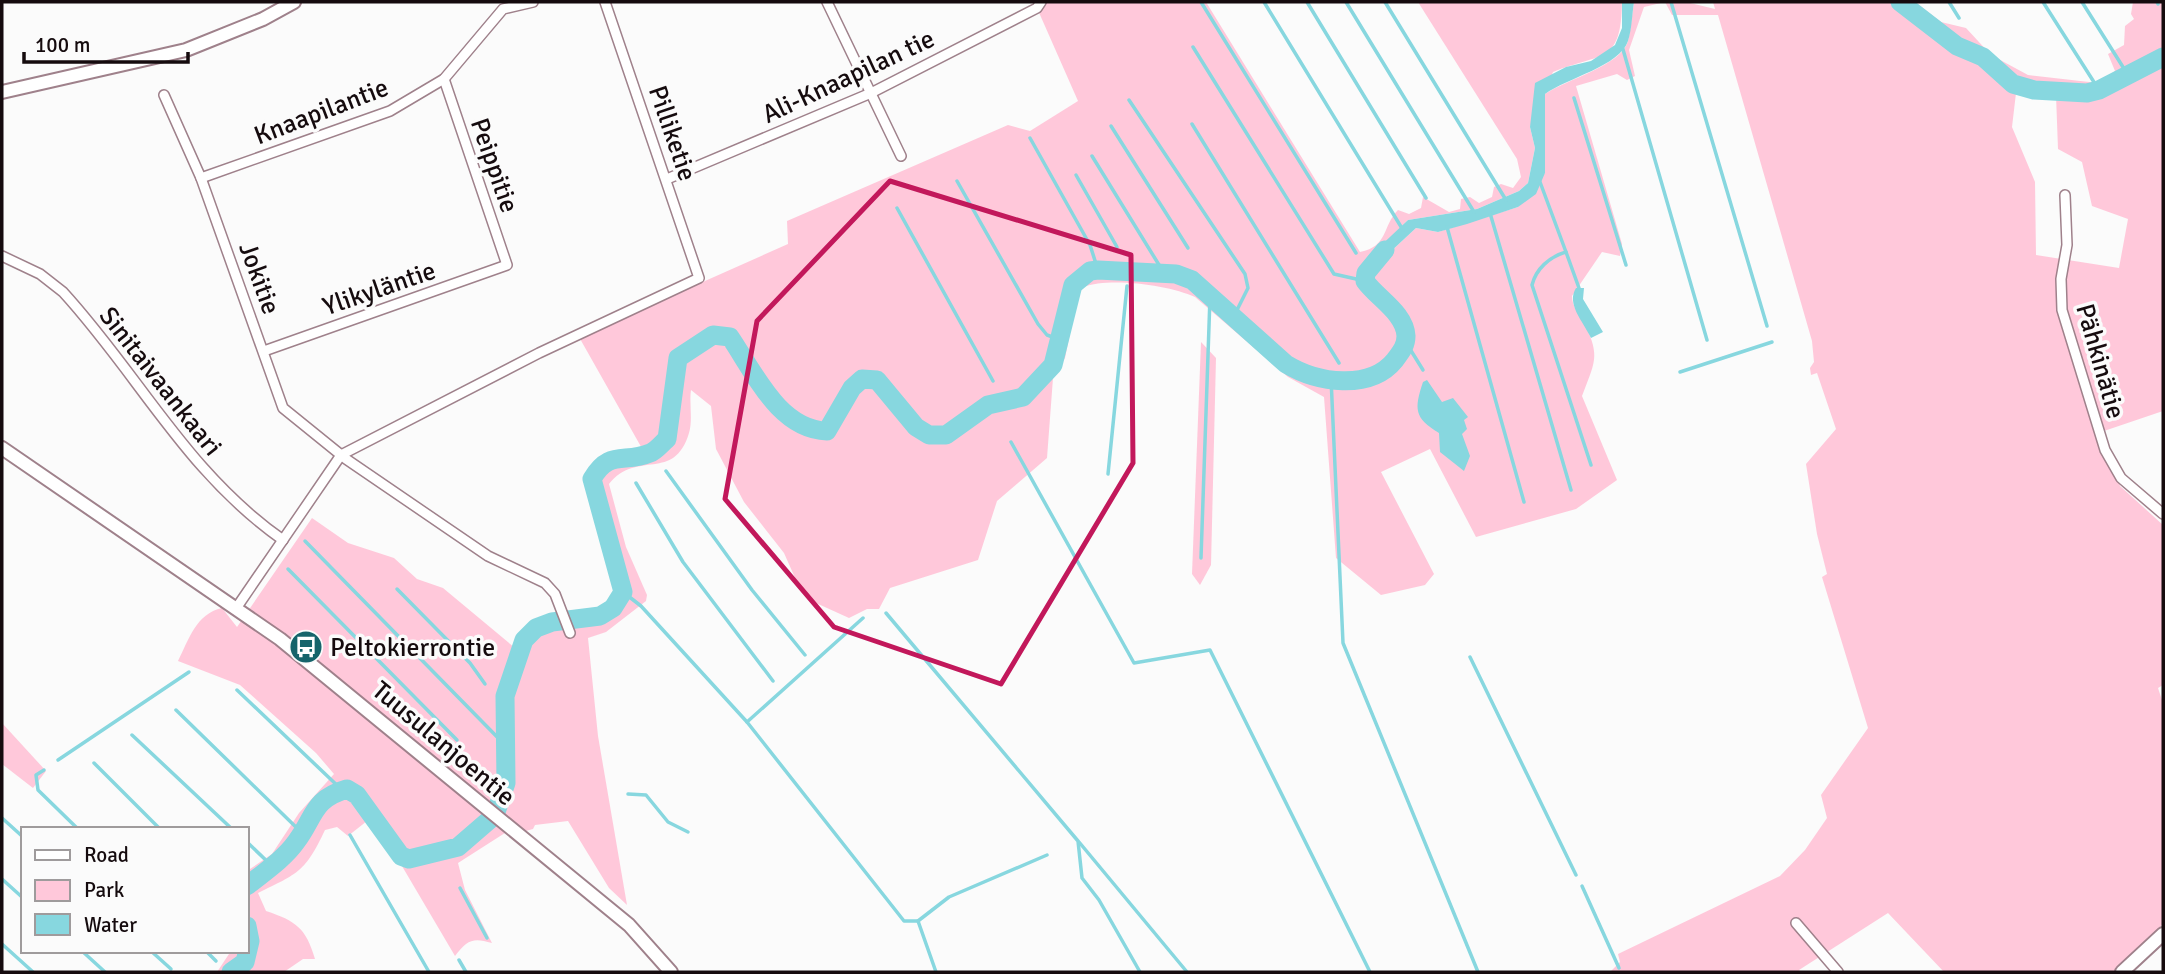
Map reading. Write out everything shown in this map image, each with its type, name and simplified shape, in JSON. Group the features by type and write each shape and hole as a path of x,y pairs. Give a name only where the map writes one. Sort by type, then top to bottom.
{"street":[{"path":"2,92 186,50 263,19 293,2"},
{"name":"Knaapilantie","path":"201,178 390,111 444,79 502,5 533,2"},
{"name":"Pilliketie","path":"341,455 545,350 699,278 605,2"},
{"path":"827,2 901,156"},
{"name":"Ali-Knaapilan tie","path":"667,178 871,93 1037,8 1041,2"},
{"name":"Peippitie","path":"444,79 507,265"},
{"name":"Jokitie","path":"164,96 201,178 284,408 341,455 488,556 545,583 555,594 570,633"},
{"name":"Pähkinätie","path":"2065,195 2067,245 2061,279 2062,310 2105,450 2121,478 2163,514"},
{"name":"Sinitaivaankaari","path":"2,256 40,274 63,292 188,454 220,489 283,540"},
{"name":"Ylikyläntie","path":"264,351 507,265"},
{"name":"Tuusulanjoentie","path":"2,448 237,607 339,686 629,925 671,972"},
{"path":"237,607 341,455"},
{"path":"1796,923 1838,972"},
{"path":"2122,972 2163,934"}],"highlighted area":[{"path":"890,181 1131,255 1133,463 1001,684 834,627 725,499 757,321"}],"green space":[{"path":"1041,2 1206,2 1360,252 1381,240 1398,210 1409,214 1421,208 1423,197 1449,212 1460,209 1461,199 1470,197 1479,203 1492,197 1494,187 1501,184 1513,188 1521,177 1517,159 1418,2 1622,2 1618,37 1613,47 1596,58 1553,72 1530,127 1535,148 1528,183 1519,191 1477,209 1408,220 1364,266 1373,268 1416,228 1438,232 1518,207 1545,173 1545,94 1604,65 1623,50 1628,41 1634,2 1665,2 1644,7 1629,50 1635,76 1627,80 1617,74 1576,86 1622,244 1620,256 1602,252 1572,296 1594,351 1593,366 1582,396 1617,480 1576,509 1476,537 1430,449 1381,472 1434,574 1425,585 1381,595 1336,558 1324,397 1288,377 1195,297 1170,289 1139,284 1094,284 1083,287 1077,299 1065,358 1053,378 1047,458 997,501 978,560 890,588 879,609 867,609 849,618 816,603 796,580 784,553 744,502 716,449 711,406 691,390 690,428 682,448 674,457 664,462 631,468 609,484 626,547 647,595 646,601 606,632 588,638 598,736 627,905 609,888 568,821 535,825 533,829 522,832 511,829 458,863 465,890 492,943 471,941 455,956 399,861 367,821 348,836 337,827 325,830 312,855 299,870 258,893 266,911 285,918 298,927 308,940 315,959 303,959 284,972 217,972 230,953 248,953 248,870 272,854 299,813 334,774 316,753 240,685 178,661 200,622 213,611 222,608 237,627 312,518 348,543 394,558 417,579 443,588 515,648 537,629 607,610 616,585 590,479 600,462 644,452 579,337 788,244 787,221 1008,125 1030,131 1078,101 1037,8"},
{"path":"1665,2 1686,2 1715,9 1713,2 1915,2 1941,22 1966,28 1991,55 2028,75 2098,83 2115,71 2108,54 2124,45 2125,26 2134,19 2131,14 2133,2 2163,2 2163,411 2104,431 2120,486 2163,525 2163,685 2158,688 2163,703 2163,924 2113,972 1944,972 1888,913 1799,970 1801,972 1610,972 1620,962 1618,954 1780,876 1805,850 1827,818 1821,795 1868,728 1822,577 1827,574 1817,534 1806,464 1836,429 1817,373 1811,375 1810,368 1814,362 1812,341 1718,15 1672,15","holes":["2016,93 2056,95 2058,149 2082,162 2092,206 2128,219 2119,268 2036,255 2035,182 2012,127"]},
{"path":"1201,342 1216,358 1211,565 1200,585 1192,574"},
{"path":"2,723 46,771 33,788 2,764"}],"water":[{"path":"1622,2 1634,2 1628,41 1623,50 1604,65 1545,94 1545,173 1536,194 1518,207 1467,224 1438,232 1416,228 1373,268 1364,270 1374,252 1408,220 1477,209 1519,191 1528,183 1535,148 1530,127 1535,83 1566,67 1591,61 1615,45 1622,28"},
{"path":"1576,288 1584,288 1583,299 1603,332 1591,338 1574,306 1573,294"},
{"path":"1427,380 1442,402 1453,398 1468,417 1464,420 1467,429 1462,434 1470,456 1464,471 1440,452 1439,433 1425,422 1418,412 1420,391 1423,382"}],"waterway":[{"path":"1201,2 1356,253"},
{"path":"1264,2 1403,230"},
{"path":"1307,2 1426,198"},
{"path":"1346,2 1474,212"},
{"path":"1385,2 1506,200"},
{"path":"1671,2 1767,326"},
{"path":"1900,2 1957,46 1983,57 2013,84 2034,90 2087,93 2099,90 2163,57"},
{"path":"1949,2 1959,18"},
{"path":"2043,2 2099,90"},
{"path":"2082,2 2128,75"},
{"path":"1622,46 1707,340"},
{"path":"1193,47 1334,274 1365,281"},
{"path":"1574,98 1626,265"},
{"path":"1129,100 1245,274 1248,288 1233,318"},
{"path":"1192,124 1339,363"},
{"path":"1111,126 1188,248"},
{"path":"1030,138 1090,245 1098,270"},
{"path":"1092,156 1164,273"},
{"path":"1076,175 1117,247"},
{"path":"957,181 1038,324 1047,335 1061,340"},
{"path":"1540,182 1566,252 1544,264 1532,285 1591,465"},
{"path":"897,208 993,381"},
{"path":"1490,213 1571,490"},
{"path":"1447,227 1524,502"},
{"path":"248,885 291,848 320,804 347,789 357,795 401,856 409,859 458,847 495,815 506,783 505,696 524,640 536,628 552,622 600,616 613,608 623,592 592,479 598,470 611,460 650,453 667,439 678,358 713,335 730,337 769,397 795,421 810,428 827,431 852,388 862,379 877,380 916,427 929,435 946,435 988,405 1023,397 1053,365 1073,285 1090,271 1176,274 1192,280 1286,364 1299,371 1343,381 1372,376 1395,360 1406,340 1401,320 1365,281 1366,273 1385,250"},
{"path":"1566,252 1579,288"},
{"path":"1108,474 1127,286"},
{"path":"1201,558 1210,297"},
{"path":"1405,341 1423,370"},
{"path":"1680,372 1772,342"},
{"path":"1331,378 1343,643 1478,972"},
{"path":"1011,442 1134,663 1210,650 1370,972"},
{"path":"666,471 752,590 805,655"},
{"path":"636,483 683,562 773,681"},
{"path":"305,541 507,747"},
{"path":"288,569 457,740"},
{"path":"397,589 470,663 485,684"},
{"path":"623,592 641,606 747,722 904,921 918,921 949,897 1047,855"},
{"path":"886,613 1078,841 1082,878 1099,900 1140,972"},
{"path":"747,722 863,618"},
{"path":"1470,657 1576,875"},
{"path":"58,760 189,672"},
{"path":"237,690 342,790"},
{"path":"176,710 301,832"},
{"path":"132,735 230,827"},
{"path":"94,763 158,827"},
{"path":"44,770 36,775 38,790 76,827"},
{"path":"628,794 646,795 668,822 688,832"},
{"path":"2,818 21,835"},
{"path":"350,835 429,972"},
{"path":"1079,842 1187,972"},
{"path":"248,843 272,866"},
{"path":"2,879 21,896"},
{"path":"1582,886 1619,968"},
{"path":"460,888 487,938"},
{"path":"918,921 936,972"},
{"path":"248,931 248,949"},
{"path":"2,944 33,972"},
{"path":"84,953 105,972"},
{"path":"153,953 171,969"},
{"path":"208,953 216,961"},
{"path":"231,972 245,962 247,953"},
{"path":"459,960 466,972"}],"place":[{"name":"Peltokierrontie","path":"306,647"}]}
